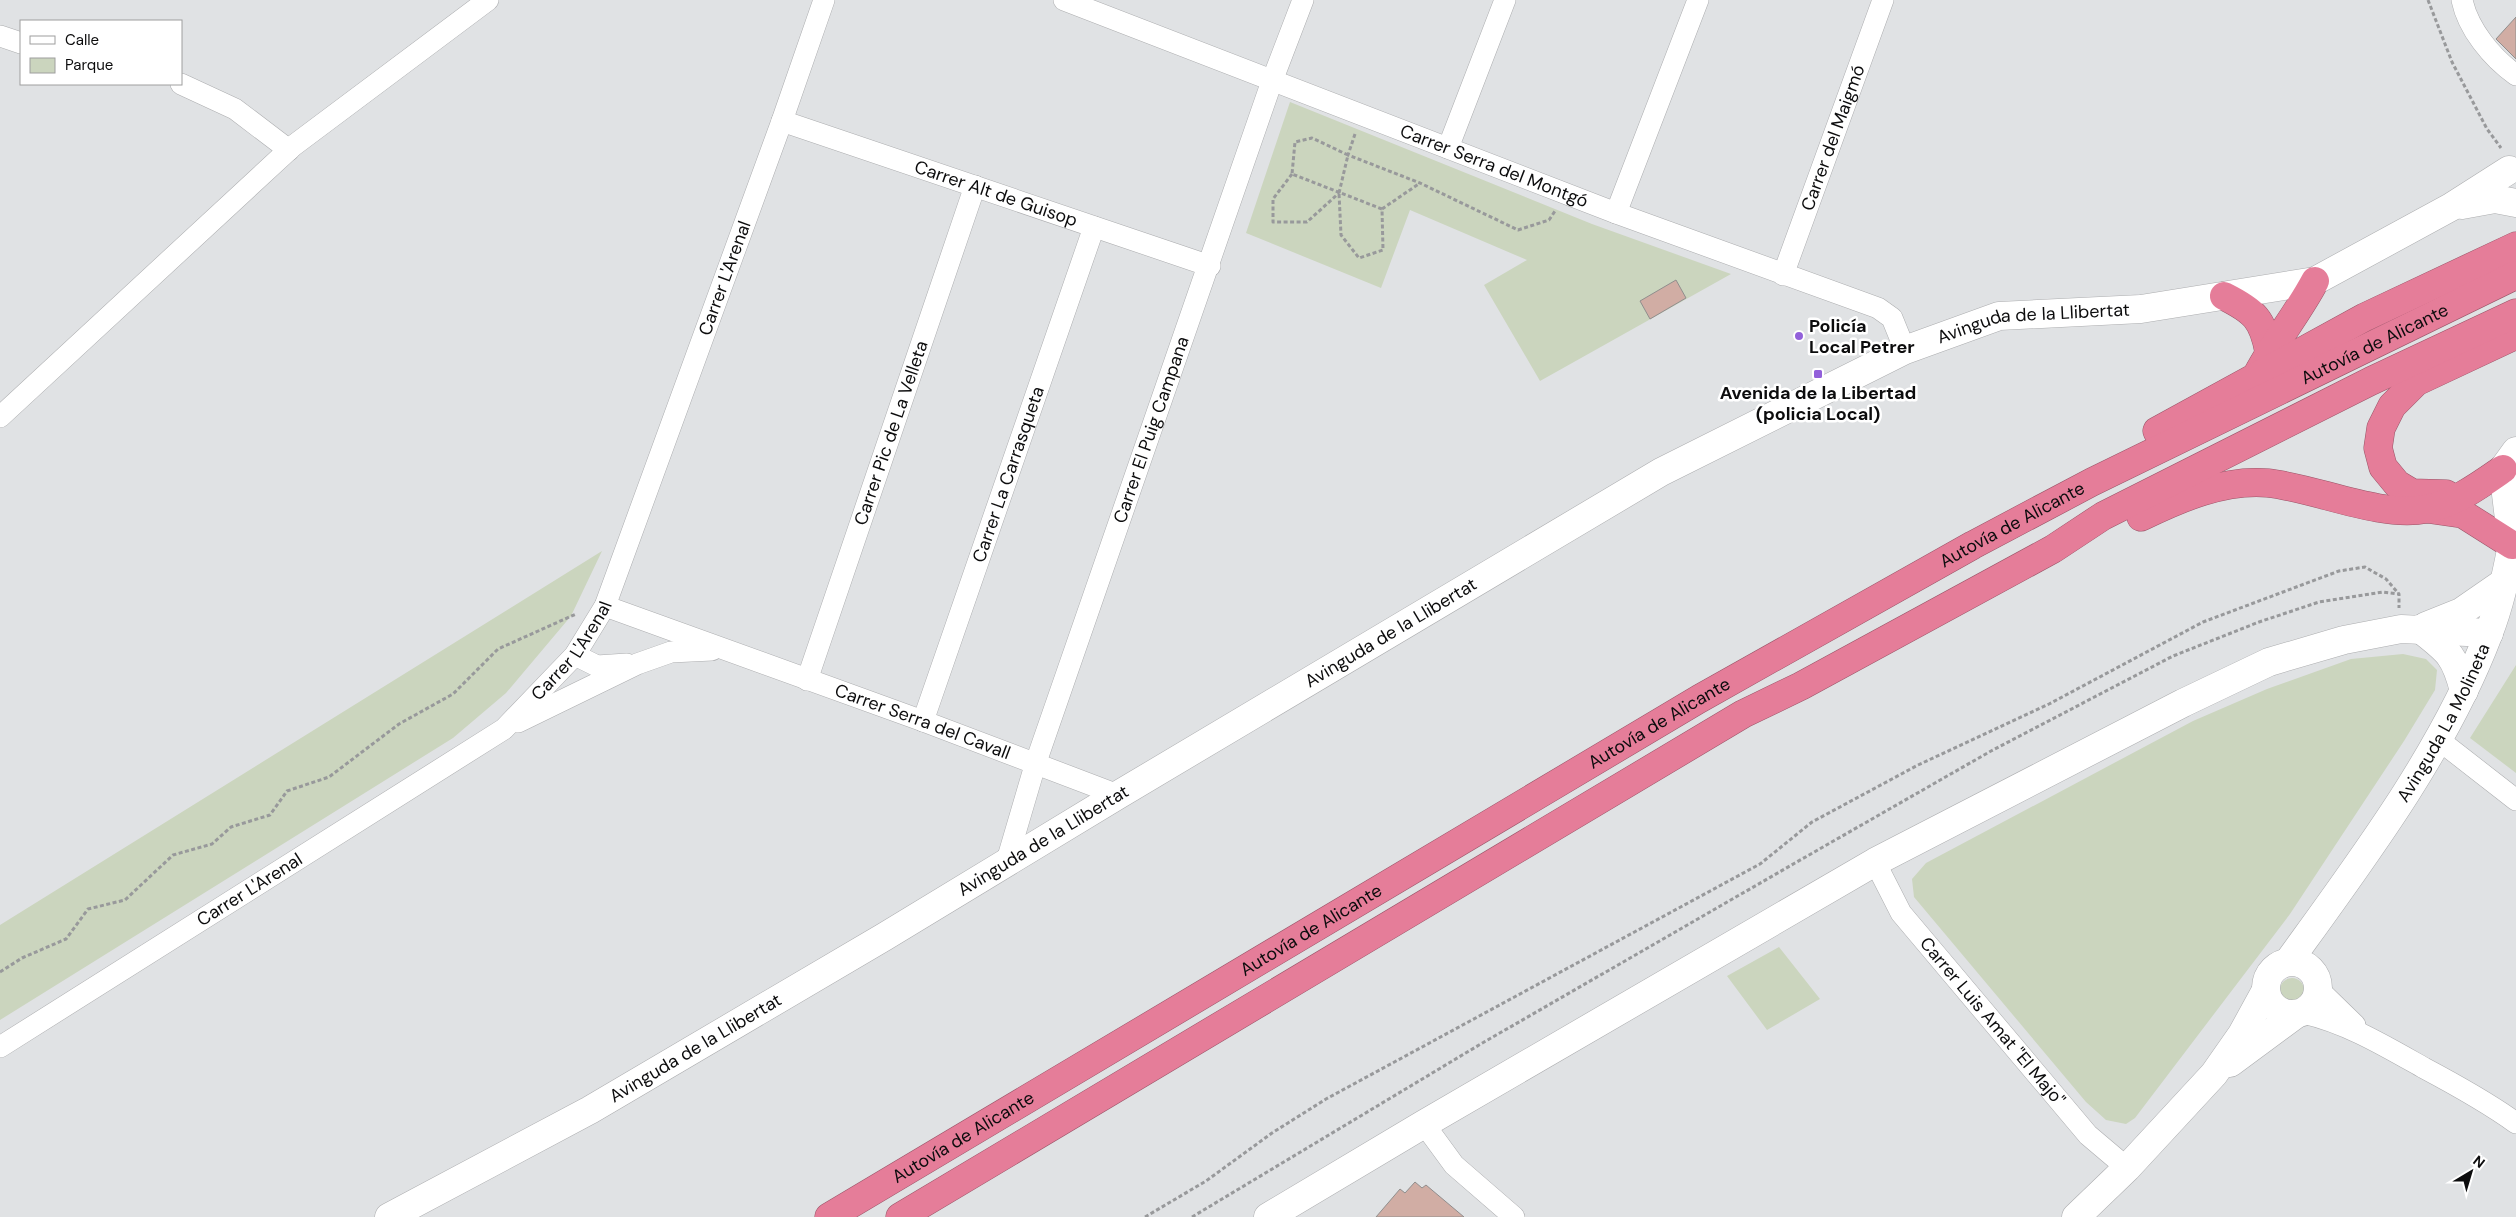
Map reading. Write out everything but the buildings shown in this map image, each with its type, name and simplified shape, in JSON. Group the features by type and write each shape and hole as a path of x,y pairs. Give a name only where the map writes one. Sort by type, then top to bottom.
{"highway":[{"path":"2092,482 2126,448 2264,363 2510,248"},
{"name":"Autovía de Alicante","path":"829,1217 1699,699 1973,545 2092,482 2512,277"},
{"path":"2264,363 2296,315 2315,281"},
{"path":"2224,296 2244,306 2258,318 2266,334 2264,363"},
{"path":"2465,493 2430,495 2412,493 2396,484 2383,467 2378,448 2381,428 2392,406 2416,382 2515,325"},
{"name":"Autovía de Alicante","path":"900,1217 1744,714 1801,686 2053,549 2103,516 2362,386 2515,325"},
{"path":"2426,509 2465,493 2510,460"},
{"path":"2053,549 2098,537 2163,506 2206,490 2238,484 2268,483 2380,507 2409,510 2426,509 2463,514 2514,535"}],"street":[{"path":"0,417 289,150 488,0"},
{"name":"Carrer L'Arenal","path":"0,1047 504,728 575,656 605,606 782,121 824,0"},
{"name":"Carrer Serra del Montgó","path":"1064,0 1616,213 1878,308 1892,318 1905,350"},
{"name":"Carrer El Puig Campana","path":"1006,864 1036,762 1210,266 1272,81 1303,0"},
{"path":"1448,148 1504,0"},
{"path":"1616,213 1698,0"},
{"name":"Carrer del Maigmó","path":"1783,275 1883,0"},
{"path":"2462,0 2465,15 2499,63 2516,75"},
{"path":"0,36 20,43"},
{"path":"182,84 235,109 289,150"},
{"name":"Carrer Alt de Guisop","path":"782,121 1210,266"},
{"path":"2513,163 2508,188 2516,202"},
{"name":"Avinguda de la Llibertat","path":"389,1217 590,1110 1006,864 1118,794 1661,472 1905,350 1999,316 2141,309 2315,281 2451,207 2513,163"},
{"name":"Carrer Pic de La Velleta","path":"807,680 975,186"},
{"name":"Avinguda de la Llibertat","path":"2451,207 2495,199 2516,202"},
{"name":"Carrer La Carrasqueta","path":"924,721 1094,226"},
{"name":"Avinguda La Molineta","path":"2288,962 2344,884 2439,740 2464,691 2489,634 2514,535 2510,460"},
{"path":"1268,1217 1424,1124 1875,862 2174,708 2269,662 2344,640 2401,629 2410,623 2461,612 2503,583"},
{"name":"Carrer Serra del Cavall","path":"605,606 1036,762 1118,794"},
{"path":"2410,623 2489,634"},
{"path":"2410,623 2450,653 2459,670 2464,691"},
{"name":"Carrer Serra del Cavall","path":"504,728 637,664 671,652 724,650"},
{"name":"Carrer Serra del Cavall","path":"575,656 597,666 637,664"},
{"path":"2439,740 2516,800"},
{"name":"Carrer Luis Amat \"El Majo\"","path":"1875,862 1901,912 2088,1135 2127,1168"},
{"name":"Avinguda La Molineta","path":"2317,983 2320,941 2344,884"},
{"path":"2076,1217 2127,1168 2214,1074 2242,1034 2265,992 2267,978 2276,967 2288,962 2299,963 2309,968 2317,983 2368,1036"},
{"path":"2214,1074 2311,1007 2317,983"},
{"path":"2265,992 2270,1005 2281,1013 2329,1019 2368,1036 2492,1105 2516,1123"},
{"path":"1424,1124 1454,1165 1514,1217"}],"path":[{"path":"2428,0 2452,62 2487,128 2499,147 2513,163"},
{"path":"1362,115 1348,155 1339,193 1340,235 1359,258 1383,250 1382,209"},
{"path":"1339,193 1307,222 1273,222 1273,199 1292,174 1295,142 1312,138 1348,155 1420,183 1518,230 1549,220 1567,194"},
{"path":"1292,174 1382,209"},
{"path":"1382,209 1420,183"},
{"path":"1145,1217 1206,1181 1272,1133 1326,1099 1760,864 1812,822 1918,765 2049,704 2203,622 2340,571 2365,567 2386,579 2399,594 2410,623"},
{"path":"1192,1217 1479,1045 1991,751 2164,660 2259,622 2319,602 2383,592 2399,594"},
{"path":"0,972 22,958 66,939 88,910 126,900 173,855 212,844 230,827 270,815 287,791 329,777 399,724 454,694 498,649 571,616"}],"green space":[{"path":"1290,102 1592,224 1731,274 1540,381 1484,285 1527,260 1410,210 1381,288 1246,233"},
{"path":"602,551 571,616 506,693 453,738 0,1020 0,925"},
{"path":"2403,654 2426,659 2437,670 2435,690 2404,741 2290,914 2135,1118 2126,1124 2106,1120 2086,1102 1914,897 1912,879 1926,863 2193,721 2267,689 2351,659"},
{"path":"2516,665 2516,773 2470,738"},
{"path":"1779,947 1820,999 1767,1030 1727,976"},
{"path":"2292,978 2297,979 2303,985 2303,995 2297,1001 2292,1002 2287,1001 2281,995 2280,990 2281,985 2287,979"}],"place":[{"name":"Policía Local Petrer","path":"1799,336"},
{"name":"Avenida de la Libertad (policia Local)","path":"1818,374"}]}
